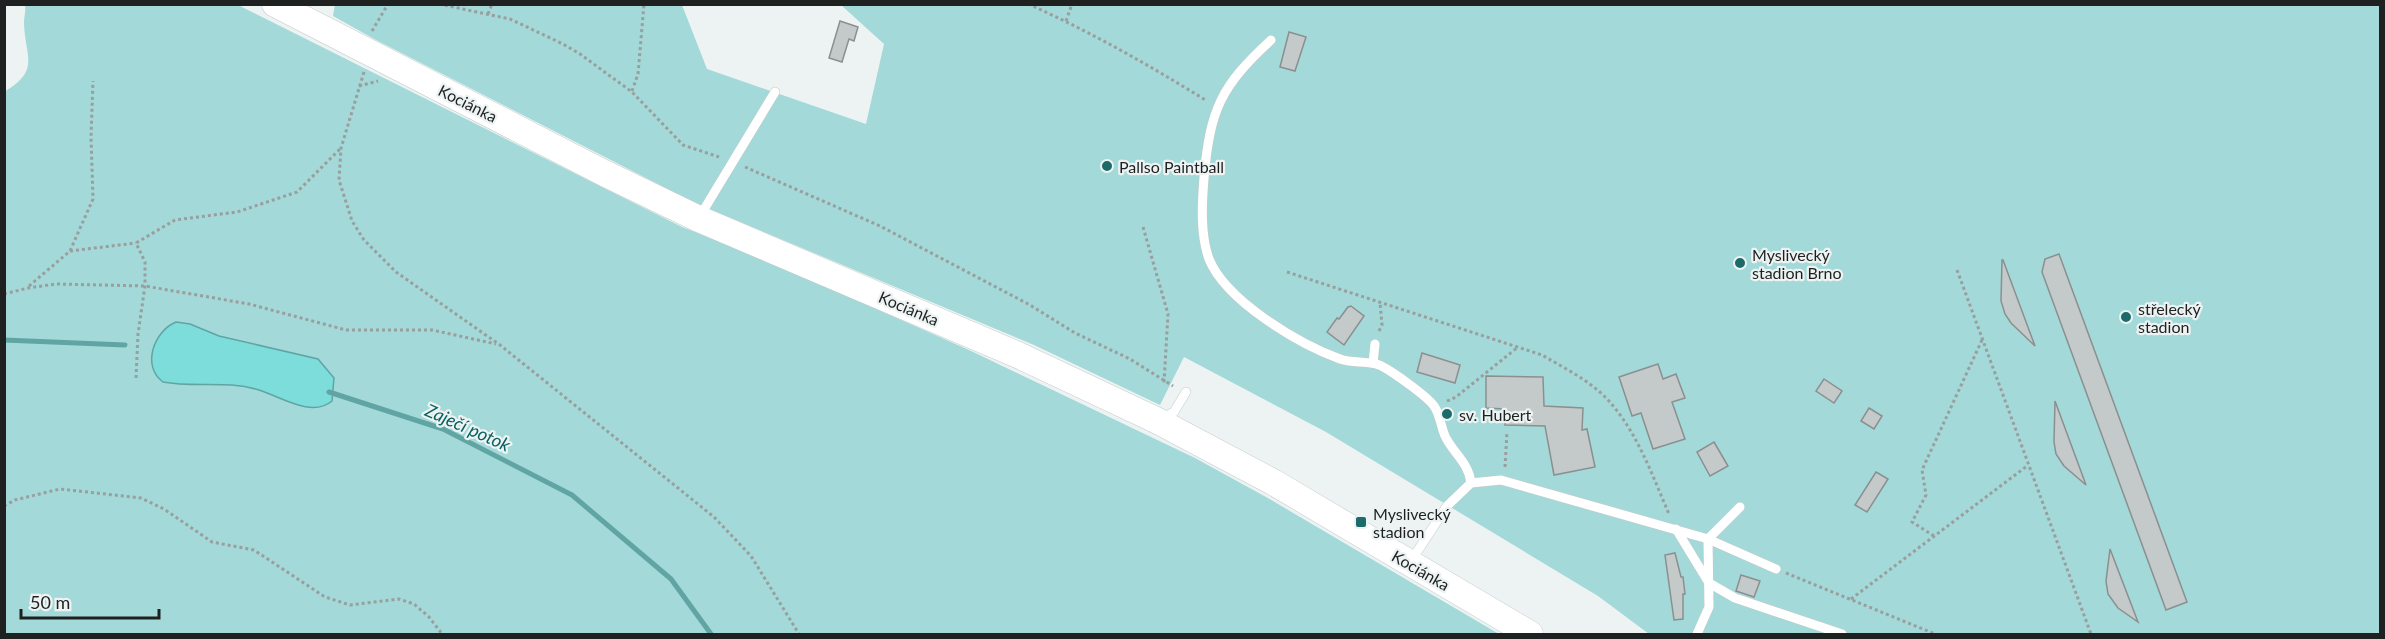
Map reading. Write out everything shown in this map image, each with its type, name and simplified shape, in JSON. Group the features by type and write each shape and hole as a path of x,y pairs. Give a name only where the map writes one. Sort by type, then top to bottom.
{"street":[{"name":"Kociánka","path":"276,4 699,219 1018,355 1158,421 1273,482 1530,634"}],"lane":[{"path":"1270,40 1245,63 1227,86 1217,106 1206,156 1202,205 1209,259 1226,283 1251,308 1288,334 1343,361 1378,364 1411,386 1435,407 1445,437 1470,472 1471,483"},
{"path":"699,219 775,92"},
{"path":"1373,363 1376,339"},
{"path":"1158,421 1174,412 1186,392"},
{"path":"1410,563 1447,506 1471,483 1504,480 1708,539 1776,569"},
{"path":"1697,634 1709,607 1708,539 1740,507"},
{"path":"1676,530 1709,583 1735,598 1842,634"}],"path":[{"path":"375,26 388,4"},
{"path":"439,4 510,19 563,44 587,58 632,92 683,145 733,162 880,226 1030,305 1075,333 1130,359 1164,383 1186,392"},
{"path":"488,14 492,4"},
{"path":"632,92 638,74 644,4"},
{"path":"1028,4 1066,21 1147,64 1217,106"},
{"path":"1066,21 1072,4"},
{"path":"369,53 341,148 339,180 352,221 364,240 396,272 500,345 714,517 751,556 799,634"},
{"path":"28,288 70,251 93,199 91,137 93,81"},
{"path":"70,251 136,243 175,220 237,213 297,192 341,148"},
{"path":"1143,227 1168,314 1164,383"},
{"path":"136,243 145,262 146,286 138,334 136,378"},
{"path":"1957,270 2027,466 2091,634"},
{"path":"1287,272 1542,355 1579,377 1607,399 1628,428 1642,452 1676,530"},
{"path":"4,294 56,284 146,286 249,304 346,330 432,330 500,345"},
{"path":"1376,339 1382,325 1380,302"},
{"path":"1934,536 1912,522 1926,495 1922,470 1982,340"},
{"path":"1435,407 1456,397 1519,347"},
{"path":"1504,480 1507,432"},
{"path":"1851,600 2027,466"},
{"path":"4,506 15,500 60,489 141,498 164,509 212,542 254,550 325,597 350,605 399,599 414,604 442,634"},
{"path":"1776,569 1935,634"}],"shaded area":[{"path":"25,4 238,5 682,227 750,253 969,350 1195,458 1266,497 1499,634 5,634 4,92 23,77 27,69"},
{"name":"Myslivecký stadion Brno","path":"335,4 682,5 707,69 866,124 884,44 841,5 2380,5 2380,634 1649,634 1598,596 1326,432 1184,357 1160,405 1034,345 697,204 376,40 333,16"},
{"path":"176,322 190,324 219,336 318,359 334,378 332,401 324,406 306,407 247,387 163,382 156,375 153,367 153,349 162,333"}],"building":[{"path":"840,21 858,27 854,41 849,39 842,62 829,58"},
{"path":"1289,32 1306,37 1295,71 1280,67"},
{"path":"2059,254 2187,602 2166,610 2042,272 2045,259"},
{"path":"2002,260 2035,346 2005,314 2001,301"},
{"path":"1351,306 1364,316 1344,345 1327,332 1337,318 1339,319"},
{"path":"1422,353 1460,365 1455,383 1417,372"},
{"path":"1658,364 1663,379 1676,374 1685,398 1672,402 1685,439 1653,449 1641,413 1632,416 1619,377"},
{"path":"1486,376 1543,377 1544,406 1583,408 1582,430 1587,429 1595,467 1554,475 1545,426 1505,425 1505,409 1486,408"},
{"path":"1824,379 1842,391 1834,403 1816,391"},
{"path":"2055,401 2086,485 2064,466 2056,454"},
{"path":"1869,408 1882,416 1874,429 1861,421"},
{"path":"1714,442 1728,466 1710,476 1697,452"},
{"path":"1876,472 1888,479 1867,512 1855,505"},
{"path":"2110,549 2138,622 2118,608 2108,594 2106,581"},
{"path":"1675,553 1681,577 1683,577 1685,594 1683,594 1683,619 1674,620 1665,555"},
{"path":"1741,575 1760,581 1754,597 1736,591"}],"waterway":[{"name":"Zaječí potok","path":"4,340 125,345"},
{"name":"Zaječí potok","path":"329,392 443,429 572,495 671,579 711,634"}],"place":[{"name":"Pallso Paintball","path":"1107,166"},
{"name":"Myslivecký stadion Brno","path":"1740,263"},
{"name":"střelecký stadion","path":"2126,317"},
{"name":"sv. Hubert","path":"1447,414"},
{"name":"Myslivecký stadion","path":"1361,522"}]}
